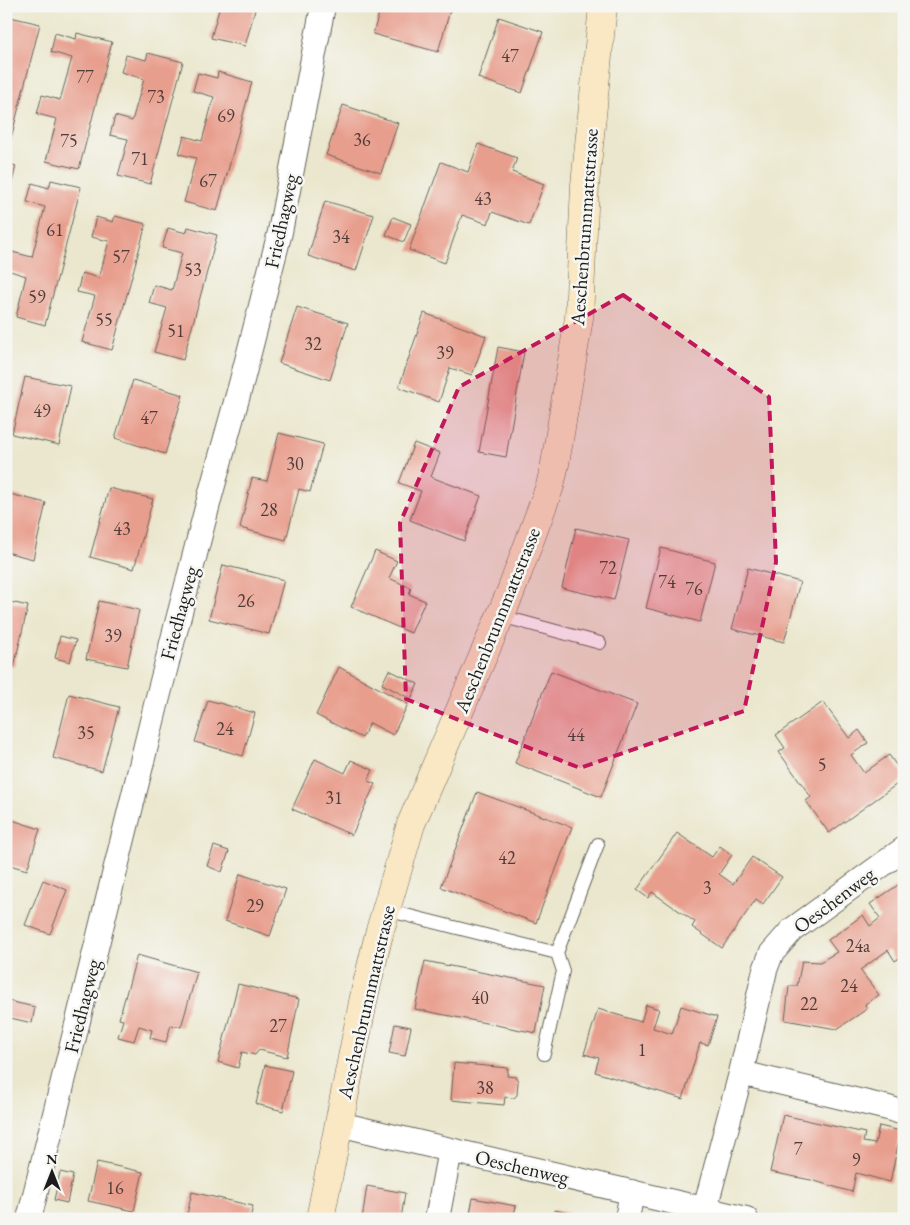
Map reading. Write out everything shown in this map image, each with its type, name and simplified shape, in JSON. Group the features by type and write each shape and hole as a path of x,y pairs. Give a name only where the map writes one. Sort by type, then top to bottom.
{"street":[{"name":"Friedhagweg","path":"29,1219 159,691 280,232 323,6"},
{"name":"Aeschenbrunnmattstrasse","path":"320,1219 364,992 411,824 501,616 550,486 579,318 585,185 598,38 603,6"},
{"name":"Oeschenweg","path":"705,1209 765,970 771,954 792,930 904,849"},
{"path":"740,1073 904,1113"},
{"name":"Oeschenweg","path":"339,1124 746,1219"},
{"path":"437,1219 450,1150"},
{"path":"627,1219 632,1192"}],"lane":[{"path":"501,616 600,642"},
{"path":"544,1054 563,971 557,953 598,844"},
{"path":"386,910 557,953"}],"highlighted area":[{"path":"623,295 769,397 776,562 744,711 580,768 406,699 400,523 459,387"}],"building":[{"path":"220,6 256,6 245,46 211,38"},
{"path":"381,6 451,7 438,52 373,34"},
{"path":"6,16 40,24 7,154 6,154"},
{"path":"499,17 543,32 522,93 478,78"},
{"path":"55,33 76,39 77,33 112,42 79,169 46,161 57,119 37,114 42,95 60,100 72,58 51,52"},
{"path":"148,53 183,62 150,184 118,176 128,139 110,135 115,116 132,121 144,79 121,72 126,55 146,60"},
{"path":"218,72 252,82 217,211 184,202 196,158 179,154 184,136 202,141 214,97 193,91 198,73 217,78"},
{"path":"343,105 398,123 381,173 326,155"},
{"path":"478,144 517,158 512,172 544,184 529,225 492,212 488,224 462,215 445,263 409,250 441,162 468,172"},
{"path":"6,163 16,166 7,203 6,202"},
{"path":"51,180 81,187 45,325 16,317 26,276 7,270 12,252 32,257 45,207 27,202 32,183 49,188"},
{"path":"325,201 374,215 356,271 308,256"},
{"path":"115,216 146,224 112,350 82,342 95,296 77,292 82,273 99,278 109,241 91,237 96,217 113,222"},
{"path":"393,217 411,224 404,242 386,235"},
{"path":"188,227 217,235 183,360 154,352 167,308 149,303 154,285 172,290 182,253 162,248 168,228 186,233"},
{"path":"297,307 348,323 330,380 279,363"},
{"path":"424,313 486,336 472,375 450,368 439,402 399,387"},
{"path":"498,347 524,352 506,457 479,452"},
{"path":"25,377 71,386 59,445 12,434"},
{"path":"133,380 183,395 165,454 115,438"},
{"path":"279,433 323,444 310,492 299,489 286,540 240,528 252,478 267,481"},
{"path":"414,443 440,453 431,477 481,496 464,541 410,520 421,491 399,483"},
{"path":"109,488 153,499 134,569 90,557"},
{"path":"6,493 46,503 33,559 6,552"},
{"path":"576,528 629,540 614,600 562,588"},
{"path":"661,548 715,562 700,622 646,608"},
{"path":"375,551 397,561 389,578 411,588 409,594 425,601 411,633 351,607"},
{"path":"223,565 284,580 269,634 209,619"},
{"path":"748,568 800,582 784,642 732,629"},
{"path":"6,601 28,606 14,667 6,665"},
{"path":"99,601 139,610 127,667 86,659"},
{"path":"60,636 76,640 70,662 55,658"},
{"path":"339,667 408,704 393,735 370,723 362,738 316,715"},
{"path":"389,670 418,684 411,699 382,684"},
{"path":"551,671 637,704 601,797 515,763"},
{"path":"69,694 119,707 102,771 53,758"},
{"path":"208,700 255,713 243,756 195,742"},
{"path":"823,702 849,738 859,730 868,743 851,755 864,773 889,755 904,776 904,779 829,833 806,801 811,797 779,752 785,748 776,735"},
{"path":"315,759 345,773 351,760 373,770 368,781 375,784 352,835 292,809"},
{"path":"477,792 572,827 536,923 441,887"},
{"path":"6,818 40,829 27,870 6,864"},
{"path":"677,833 712,857 720,846 732,855 719,874 733,884 752,857 782,877 763,904 756,899 722,948 692,927 695,922 652,892 648,898 637,890"},
{"path":"214,846 229,851 222,872 207,866"},
{"path":"240,874 286,889 270,936 225,921"},
{"path":"43,880 67,890 50,934 25,925"},
{"path":"904,881 904,955 895,961 888,950 860,970 879,995 865,1004 867,1009 837,1029 785,1020 789,986 797,986 802,961 820,962 837,952 828,940 863,915 870,926 880,918 870,904"},
{"path":"137,955 197,972 181,1027 171,1025 166,1042 150,1038 152,1030 139,1026 134,1041 118,1037 123,1020 119,1019"},
{"path":"425,961 545,985 536,1033 415,1009"},
{"path":"238,984 299,999 287,1057 259,1050 255,1055 242,1052 238,1068 218,1062"},
{"path":"8,1001 35,1007 32,1023 6,1017"},
{"path":"646,1005 659,1009 653,1028 672,1034 681,1006 717,1017 708,1045 700,1043 683,1099 595,1072 599,1058 584,1054 598,1009 641,1022"},
{"path":"395,1024 411,1027 405,1056 389,1053"},
{"path":"454,1063 508,1068 507,1076 516,1077 518,1081 517,1095 514,1098 505,1097 504,1105 451,1100"},
{"path":"265,1065 292,1071 283,1111 256,1104"},
{"path":"783,1115 865,1133 863,1142 875,1144 879,1126 901,1131 890,1182 856,1173 852,1192 811,1180 770,1172"},
{"path":"97,1162 143,1172 134,1211 88,1201"},
{"path":"60,1172 73,1175 67,1203 54,1200"},
{"path":"367,1186 405,1193 401,1219 362,1219"},
{"path":"192,1192 253,1206 250,1219 186,1219"},
{"path":"473,1198 516,1206 513,1219 469,1219"},
{"path":"554,1210 592,1218 592,1219 552,1219"},
{"path":"904,1213 904,1219 895,1219"}]}
